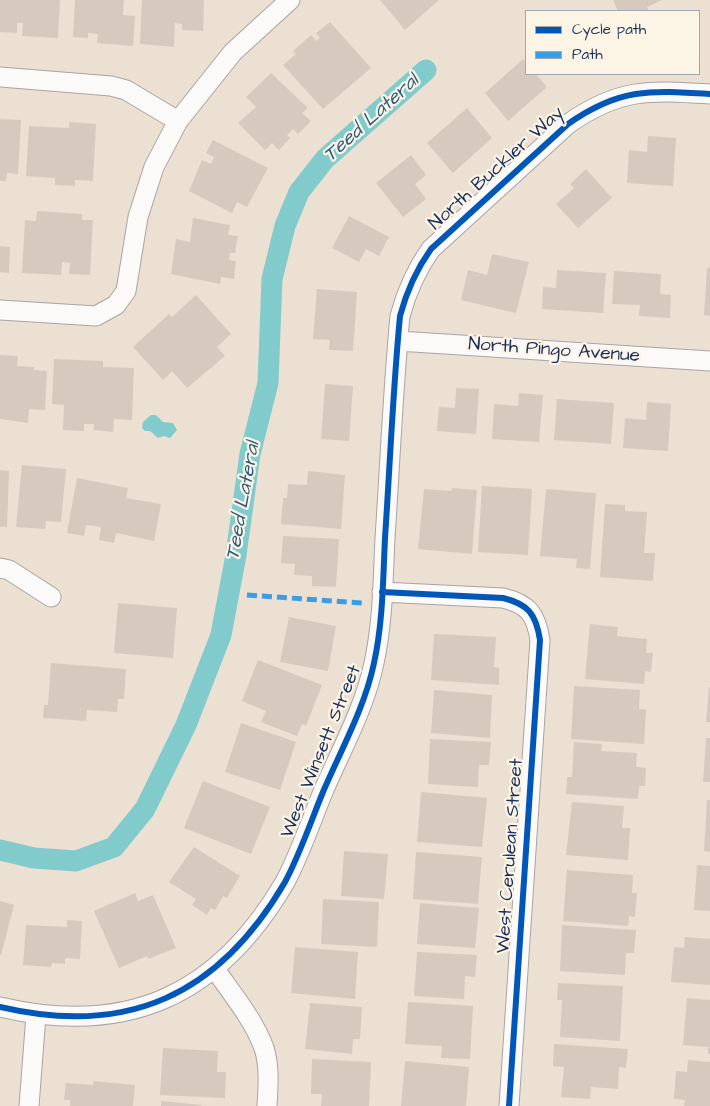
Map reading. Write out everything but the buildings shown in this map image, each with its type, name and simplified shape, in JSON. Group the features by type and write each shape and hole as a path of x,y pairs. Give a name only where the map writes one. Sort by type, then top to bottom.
{"street":[{"path":"0,310 96,316 116,305 126,291 138,217 154,167 178,120 233,52 290,0"},
{"path":"0,77 111,86 126,90 178,120"},
{"name":"North Buckler Way","path":"398,341 400,316 407,290 417,268 431,248 568,124 587,111 612,99 634,93 662,90 710,94"},
{"name":"North Pingo Avenue","path":"398,341 710,361"},
{"name":"West Winsett Street","path":"0,1007 36,1014 96,1017 122,1014 182,990 215,969 254,928 285,881 369,681 375,662 382,592 398,341"},
{"path":"0,568 9,570 51,597"},
{"name":"West Cerulean Street","path":"382,592 503,598 518,602 529,611 537,624 540,640 509,1106"},
{"path":"215,969 252,1024 264,1049 269,1078 267,1106"},
{"path":"29,1106 36,1014"}],"water":[{"path":"151,415 156,415 163,422 173,423 177,430 170,438 164,436 158,438 150,431 145,431 142,428 143,422"}],"waterway":[{"name":"Teed Lateral","path":"0,850 34,858 76,861 114,847 145,809 186,725 221,635 236,555 250,454 268,383 272,279 285,226 299,192 325,159 426,70"}],"marked path":[{"path":"247,595 362,603"}],"cycle path":[{"path":"0,1007 46,1015 89,1016 129,1010 166,998 200,979 231,953 259,921 285,882 296,860 323,792 359,712 374,663 382,600 393,399 400,316 416,273 431,249 568,124 586,112 603,104 636,94 652,92 710,94"},
{"path":"382,592 512,600 525,607 533,617 538,631 540,640 509,1106"}]}
